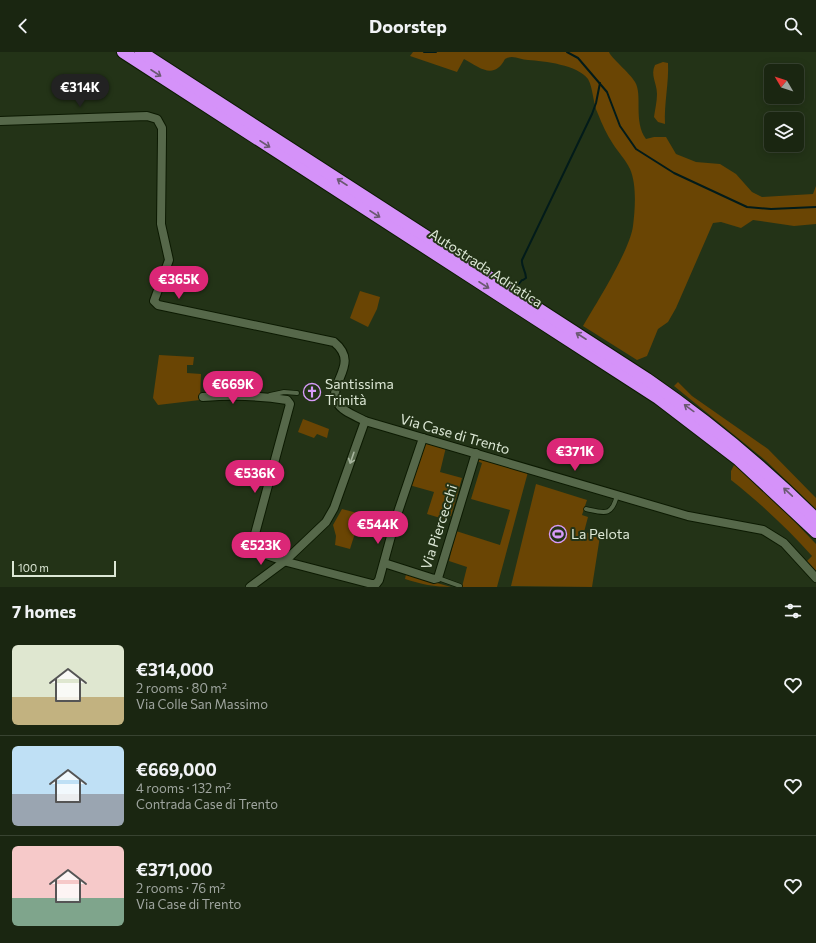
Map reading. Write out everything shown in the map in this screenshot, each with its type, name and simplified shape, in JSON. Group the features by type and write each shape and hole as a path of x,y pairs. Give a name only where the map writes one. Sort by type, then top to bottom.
{"highway":[{"name":"Autostrada Adriatica","path":"124,52 658,398 739,460 816,532"},
{"name":"Autostrada Adriatica","path":"140,52 655,384 708,423 752,459 816,519"}],"street":[{"name":"Via Case di Trento","path":"0,120 147,116 157,119 162,128 160,224 169,260 154,301 158,305 164,308 334,342 344,352 345,359 336,392 337,401 341,407 365,421 476,452 688,516 768,532 789,548 816,578"},
{"path":"203,397 244,395 264,396 287,400 290,404 252,545 252,550 284,561 372,584 376,584 379,580 396,518 422,438"},
{"path":"250,587 284,561 326,522 334,508 365,421"},
{"name":"Via Piercecchi","path":"384,564 434,579 438,578 476,452"}],"lane":[{"path":"264,396 284,392 297,393"},
{"path":"586,509 604,513 615,504 617,495"},
{"path":"438,578 460,586"}],"shaded area":[{"path":"413,52 609,52 635,82 638,94 640,124 646,139 666,137 676,154 696,162 720,164 736,174 752,192 762,197 813,194 816,186 816,224 794,226 753,220 741,228 721,222 713,223 676,308 668,322 658,329 647,356 637,360 583,326 612,277 626,249 631,236 635,205 634,182 630,169 611,141 603,126 596,110 588,79 577,70 569,67 543,61 525,60 514,57 505,59 501,65 491,71 481,68 464,59 457,72 410,56"},
{"path":"663,62 668,63 665,124 658,122 654,117 657,94 653,72 655,65"},
{"path":"360,291 380,297 377,309 368,327 350,318"},
{"path":"159,355 194,357 193,365 187,365 187,373 201,374 200,400 158,405 153,398"},
{"path":"678,382 692,396 768,449 816,498 816,509 766,461 674,386"},
{"path":"303,419 329,429 327,438 317,434 314,438 298,432"},
{"path":"423,441 446,447 440,472 462,478 451,516 449,516 447,520 427,514 434,492 409,485"},
{"path":"479,456 528,472 497,587 462,587 467,567 449,561 456,531 500,545 510,510 471,499 482,463 477,461"},
{"path":"734,465 773,499 816,544 816,573 806,562 812,556 803,546 773,516 731,480 731,471"},
{"name":"La Pelota","path":"536,484 587,500 582,515 588,517 584,532 600,536 592,587 511,586"},
{"path":"342,509 361,514 350,549 335,545 336,536 333,525"},
{"path":"406,574 451,587 433,586 411,581 405,579"}],"waterway":[{"path":"424,52 436,52"},
{"path":"567,52 578,58 607,92 620,126 636,149 674,173 747,207 771,209 816,207"},
{"path":"523,280 526,278 522,260 592,114 600,83"},
{"path":"518,285 522,280"}],"place":[{"name":"Santissima Trinità","path":"312,392"},
{"name":"La Pelota","path":"558,534"}]}
